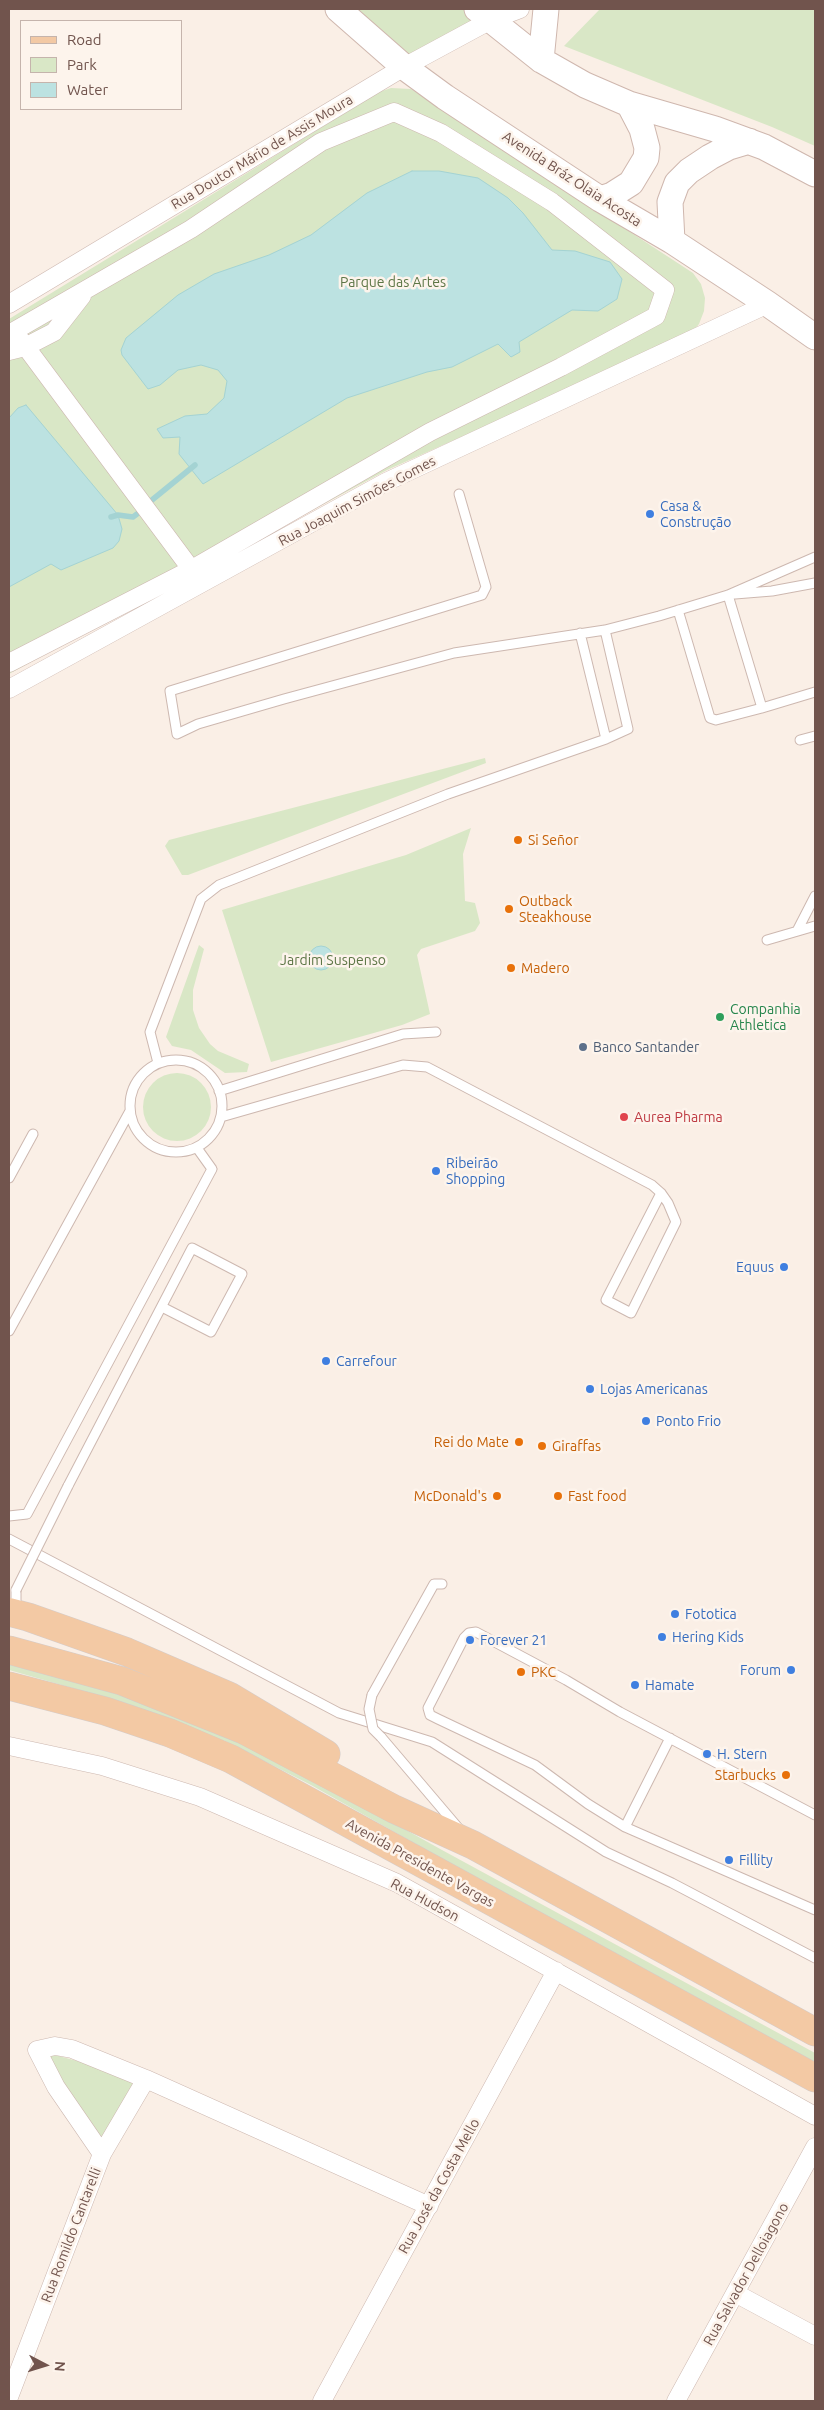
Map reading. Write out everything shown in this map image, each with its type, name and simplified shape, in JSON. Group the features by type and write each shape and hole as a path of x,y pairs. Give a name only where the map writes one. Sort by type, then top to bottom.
{"main road":[{"path":"18,1606 229,1696 388,1791 394,1809"},
{"path":"9,1650 122,1681 244,1730 394,1809 473,1845 815,2032"},
{"name":"Avenida Presidente Vargas","path":"9,1686 105,1711 170,1733 230,1759 815,2078"}],"street":[{"name":"Avenida Bráz Olaia Acosta","path":"338,9 404,67 445,97 600,199 672,241 815,337"},
{"name":"Rua Doutor Mário de Assis Moura","path":"9,304 404,67 484,14 520,9"},
{"path":"541,60 546,9"},
{"path":"484,14 541,60 585,84 629,104 750,141 815,174"},
{"path":"600,199 612,195 631,183 638,176 646,158 647,148 642,128 629,104"},
{"path":"9,663 192,569 430,432 562,367 656,316 666,290 552,202 441,133 394,112 321,142 191,229 11,333 17,349 192,569 203,584"},
{"path":"672,241 669,211 672,193 677,184 689,171 710,156 750,141"},
{"path":"17,349 54,332 86,289"},
{"name":"Rua Joaquim Simões Gomes","path":"9,689 386,482 768,304"},
{"name":"Rua Hudson","path":"9,1746 102,1766 200,1797 397,1883 815,2116"},
{"name":"Rua José da Costa Mello","path":"322,2401 556,1971"},
{"path":"102,2154 56,2087 37,2050 55,2046 72,2049 146,2079 429,2206"},
{"name":"Rua Romildo Cantarelli","path":"9,2397 102,2154 146,2079"},
{"name":"Rua Salvador Delloiagono","path":"676,2401 815,2147"},
{"path":"735,2293 815,2336"}],"lane":[{"path":"459,494 486,587 482,595 170,691 177,734 198,724 454,653 580,632 605,630 678,610 728,594 815,557"},
{"path":"728,594 772,591 815,583"},
{"path":"728,594 762,708"},
{"path":"678,610 710,718 716,720 815,692"},
{"path":"158,1063 150,1032 201,899 219,885 448,794 606,739 628,729 605,630"},
{"path":"580,632 606,739"},
{"path":"800,740 815,736"},
{"path":"797,931 815,896"},
{"path":"767,940 815,926"},
{"path":"219,1091 403,1034 436,1032"},
{"path":"173,1060 188,1061 201,1068 212,1078 219,1091 222,1104 221,1117 216,1129 208,1140 197,1148 175,1152 154,1147 142,1138 134,1125 130,1111 130,1096 136,1082 146,1071 158,1063 173,1060"},
{"path":"221,1117 403,1065 427,1067 652,1185 661,1193 668,1203 676,1222 631,1313 606,1300 661,1193"},
{"path":"9,1331 12,1317 130,1111"},
{"path":"9,1178 33,1134"},
{"path":"26,1514 212,1170 197,1148"},
{"path":"18,1606 68,1486 192,1248 242,1274 211,1332 162,1307"},
{"path":"9,1508 26,1514"},
{"path":"9,1516 26,1514"},
{"path":"9,1539 339,1713 432,1742 606,1852 672,1883 815,1958"},
{"path":"442,1584 434,1584 372,1695 370,1709 373,1729 382,1737 473,1845"},
{"path":"815,1815 620,1712 566,1680 476,1632 469,1633 464,1638 428,1708 430,1715 536,1765 588,1804 625,1827 815,1910"},
{"path":"625,1827 670,1738"}],"green space":[{"path":"339,9 478,9 491,20 404,67"},
{"path":"600,9 815,9 815,146 772,127 564,46"},
{"name":"Parque das Artes","path":"391,88 411,89 693,273 701,284 705,298 704,311 699,324 690,335 387,470 9,674 9,319 379,92"},
{"path":"485,758 486,763 188,875 182,875 165,846 169,840"},
{"name":"Jardim Suspenso","path":"471,828 463,854 465,901 475,903 480,923 475,931 421,949 417,955 430,1014 402,1025 271,1062 222,910 406,855"},
{"path":"199,945 204,949 193,990 193,1010 199,1028 210,1044 218,1051 249,1064 247,1072 225,1073 191,1050 172,1046 166,1037"},
{"path":"177,1073 190,1076 201,1083 208,1094 211,1107 208,1120 201,1131 190,1138 177,1141 164,1138 153,1131 146,1120 143,1107 146,1094 153,1083 164,1076"},
{"path":"9,1661 107,1689 259,1748 815,2053 815,2065 659,1981 311,1785 225,1741 79,1690 9,1670"},
{"path":"44,2052 140,2078 102,2149"}],"water":[{"path":"412,171 439,171 478,178 508,198 523,213 552,250 575,251 610,262 622,279 617,299 598,311 572,310 519,342 520,352 511,357 498,344 452,367 427,372 347,398 203,484 179,454 180,437 163,438 157,429 185,416 207,414 224,398 227,381 218,370 201,365 178,370 160,385 148,389 122,355 121,350 126,338 178,295 214,274 269,255 311,235 367,193"},
{"path":"26,405 118,515 122,529 119,541 113,548 61,570 51,564 9,587 9,418 18,408"},
{"path":"321,946 329,950 333,958 329,966 321,970 313,966 309,958 313,950"}],"waterway":[{"path":"152,500 195,465"},
{"path":"111,517 118,515 133,517 137,514"}],"place":[{"name":"Casa & Construção","path":"650,514"},
{"name":"Si Señor","path":"518,840"},
{"name":"Outback Steakhouse","path":"509,909"},
{"name":"Madero","path":"511,968"},
{"name":"Companhia Athletica","path":"720,1017"},
{"name":"Banco Santander","path":"583,1047"},
{"name":"Aurea Pharma","path":"624,1117"},
{"name":"Ribeirão Shopping","path":"436,1171"},
{"name":"Equus","path":"784,1267"},
{"name":"Carrefour","path":"326,1361"},
{"name":"Lojas Americanas","path":"590,1389"},
{"name":"Ponto Frio","path":"646,1421"},
{"name":"Rei do Mate","path":"519,1442"},
{"name":"Giraffas","path":"542,1446"},
{"name":"McDonald's","path":"497,1496"},
{"name":"Fast food","path":"558,1496"},
{"name":"Fototica","path":"675,1614"},
{"name":"Hering Kids","path":"662,1637"},
{"name":"Forever 21","path":"470,1640"},
{"name":"Forum","path":"791,1670"},
{"name":"PKC","path":"521,1672"},
{"name":"Hamate","path":"635,1685"},
{"name":"H. Stern","path":"707,1754"},
{"name":"Starbucks","path":"786,1775"},
{"name":"Fillity","path":"729,1860"}]}
